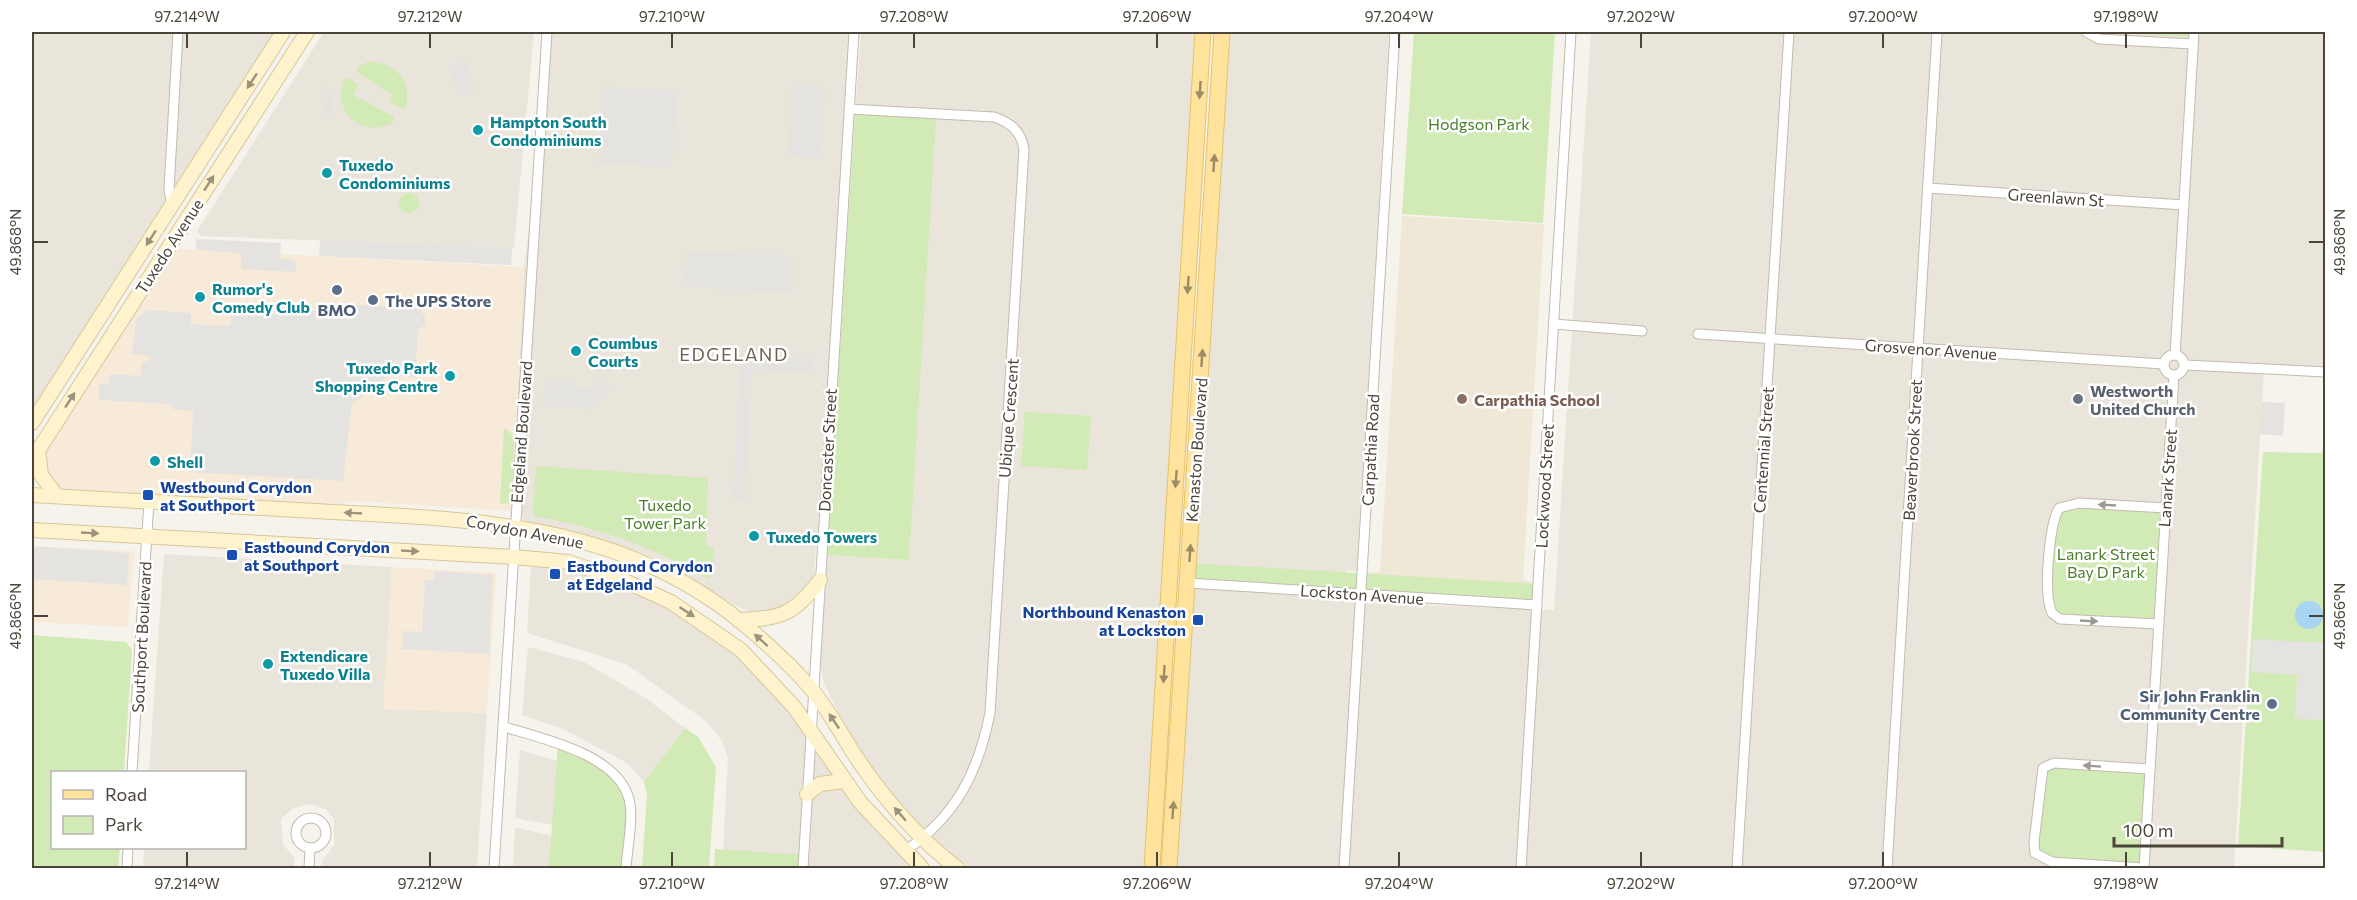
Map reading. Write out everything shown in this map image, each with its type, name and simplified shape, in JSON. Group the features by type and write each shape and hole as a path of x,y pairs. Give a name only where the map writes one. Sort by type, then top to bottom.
{"main road":[{"name":"Tuxedo Avenue","path":"32,423 283,32"},
{"name":"Tuxedo Avenue","path":"35,455 307,32"},
{"name":"Kenaston Boulevard","path":"1152,868 1203,32"},
{"name":"Kenaston Boulevard","path":"1169,868 1222,32"},
{"path":"35,455 40,475 57,496"},
{"name":"Corydon Avenue","path":"32,495 466,519 574,538 630,556 682,580 738,620 787,663 813,691 888,800 923,839 957,868"},
{"name":"Corydon Avenue","path":"32,530 514,557 568,562 623,580 671,602 741,650 795,708 844,781 922,868"},
{"path":"738,620 776,618 789,612 804,601 820,580"},
{"path":"770,679 787,663"},
{"path":"833,765 853,752"},
{"path":"807,794 820,784 844,781"}],"street":[{"path":"172,205 169,189 178,32"},
{"name":"Edgeland Boulevard","path":"494,868 505,727 515,527 547,32"},
{"name":"Doncaster Street","path":"803,868 854,32"},
{"name":"Carpathia Road","path":"1344,868 1395,32"},
{"name":"Lockwood Street","path":"1521,868 1571,32"},
{"name":"Centennial Street","path":"1737,868 1789,32"},
{"name":"Beaverbrook Street","path":"1887,868 1937,32"},
{"path":"2086,32 2099,39 2193,44"},
{"path":"2175,355 2194,32"},
{"name":"Ubique Crescent","path":"849,109 994,117 1007,122 1016,129 1022,138 1024,149 990,714 975,770 958,799 934,830 905,851"},
{"name":"Greenlawn St","path":"1928,188 2184,205"},
{"path":"1554,324 1642,331"},
{"name":"Grosvenor Avenue","path":"1698,334 2164,364"},
{"path":"2175,355 2181,357 2185,365 2180,373 2174,375 2166,370 2164,364 2167,358 2175,355"},
{"path":"2185,365 2325,372"},
{"name":"Lanark Street","path":"2144,868 2174,375"},
{"name":"Southport Boulevard","path":"132,771 149,501"},
{"path":"2159,624 2060,619 2052,613 2047,596 2052,528 2060,508 2079,503 2166,508"},
{"name":"Lockston Avenue","path":"1188,583 1537,605"},
{"path":"505,727 572,747 605,767 624,784 630,801 626,868"},
{"path":"2144,868 2052,862 2035,853 2034,842 2043,768 2054,763 2150,769"},
{"path":"309,868 310,848"},
{"path":"127,868 128,849"}],"shaded area":[{"path":"32,32 283,32 32,423"},
{"path":"324,32 534,32 514,248 201,236 197,231"},
{"path":"547,32 854,32 832,361 814,573 808,588 798,601 768,614 751,612 736,606 682,572 643,553 570,530 527,522 512,511 524,267 542,121"},
{"path":"861,32 1203,32 1146,868 970,868 934,841 900,806 866,760 837,711 824,683 820,666 827,555 909,560 855,114"},
{"path":"1228,32 1389,32 1357,571 1347,570 1344,602 1554,610 1591,32 2325,32 2325,372 2264,370 2234,868 1175,868"},
{"path":"466,60 476,93 460,97 449,66"},
{"path":"328,84 334,115 327,118 321,98 321,89"},
{"path":"792,85 825,87 821,159 788,156"},
{"path":"602,87 677,91 672,167 598,163"},
{"name":"Carpathia School","path":"1402,216 1544,224 1523,580 1538,584 1537,605 1362,573 1380,572"},
{"path":"196,239 281,243 280,258 295,260 296,272 241,269 241,253 196,250"},
{"path":"320,240 512,248 511,265 319,256"},
{"path":"167,248 524,267 512,511 352,501 332,505 66,491 58,488 45,475 44,448"},
{"path":"687,251 794,256 792,293 685,287"},
{"path":"323,303 420,309 425,317 425,325 418,330 416,363 420,367 421,374 416,378 390,375 352,404 343,481 190,472 193,411 172,409 171,404 99,400 99,384 109,384 110,374 141,376 141,363 152,359 144,355 132,354 136,320 147,310 191,313 191,324 230,326 232,311 242,307 265,308 270,314 290,315 296,310 314,311"},
{"path":"741,355 813,359 812,373 751,370 745,500 733,500"},
{"path":"546,378 573,379 573,387 594,389 596,381 614,386 592,409 542,406"},
{"path":"2262,402 2285,403 2283,436 2260,434"},
{"path":"32,546 134,551 128,627 32,622"},
{"path":"32,546 129,553 127,585 32,579"},
{"path":"164,554 392,567 384,709 487,713 477,868 321,868 322,861 334,845 334,819 326,809 310,804 293,808 281,819 283,845 294,857 294,868 143,868 144,849 246,849 246,771 149,771"},
{"path":"392,567 496,573 487,713 383,709"},
{"path":"531,567 570,568 646,594 718,638 759,674 791,709 870,825 913,868 722,868 728,758 722,741 706,721 626,664 527,633"},
{"path":"435,571 493,575 489,654 402,649 403,631 422,632 425,580 434,580"},
{"path":"2253,639 2325,643 2325,720 2295,719 2297,675 2251,672"},
{"path":"528,647 584,662 647,699 685,728 644,782 627,763 563,729 522,715"},
{"path":"520,750 558,761 553,825 515,818"},
{"path":"515,827 552,836 549,868 513,868"}],"green space":[{"name":"Hodgson Park","path":"1414,32 1555,32 1543,223 1402,214"},
{"path":"2107,32 2189,32 2189,37"},
{"path":"368,62 387,65 400,76 407,91 405,110 389,102 393,95 357,72 357,67"},
{"path":"348,78 359,85 353,95 394,117 393,123 370,128 352,119 342,102 341,91 344,79"},
{"path":"855,114 936,118 909,560 827,555"},
{"path":"405,193 413,193 419,199 419,207 413,213 405,213 399,207 399,199"},
{"path":"1025,412 1091,416 1087,470 1021,466"},
{"path":"504,428 512,434 514,441 512,503 500,504"},
{"path":"2325,450 2325,852 2238,846 2263,452 2321,453"},
{"name":"Tuxedo Tower Park","path":"536,466 708,478 706,546 714,547 713,570 708,579 645,547 624,539 533,516"},
{"name":"Lanark Street Bay D Park","path":"2068,504 2166,508 2159,624 2060,619 2047,596 2054,517"},
{"path":"1189,563 1538,584 1537,605 1188,583"},
{"path":"32,635 126,642 132,650 124,771 51,771 51,849 120,849 118,868 32,868"},
{"path":"685,728 698,737 716,767 709,868 642,868 647,795 644,782"},
{"path":"558,743 605,767 630,801 626,868 549,868"},
{"path":"2054,763 2150,769 2144,868 2041,859 2034,842 2040,778"},
{"path":"715,849 804,855 803,868 714,868"}],"water":[{"path":"2309,601 2319,605 2323,615 2319,625 2309,629 2299,625 2295,615 2299,605"}],"place":[{"name":"Hampton South Condominiums","path":"478,130"},
{"name":"Tuxedo Condominiums","path":"327,173"},
{"name":"BMO","path":"337,290"},
{"name":"Rumor's Comedy Club","path":"200,297"},
{"name":"The UPS Store","path":"373,300"},
{"name":"Coumbus Courts","path":"576,351"},
{"name":"Tuxedo Park Shopping Centre","path":"450,376"},
{"name":"Carpathia School","path":"1462,399"},
{"name":"Westworth United Church","path":"2078,399"},
{"name":"Shell","path":"155,461"},
{"name":"Westbound Corydon at Southport","path":"148,495"},
{"name":"Tuxedo Towers","path":"754,536"},
{"name":"Eastbound Corydon at Southport","path":"232,555"},
{"name":"Eastbound Corydon at Edgeland","path":"555,574"},
{"name":"Northbound Kenaston at Lockston","path":"1198,620"},
{"name":"Extendicare Tuxedo Villa","path":"268,664"},
{"name":"Sir John Franklin Community Centre","path":"2272,704"}],"district":[{"name":"EDGELAND","path":"734,354"}]}
